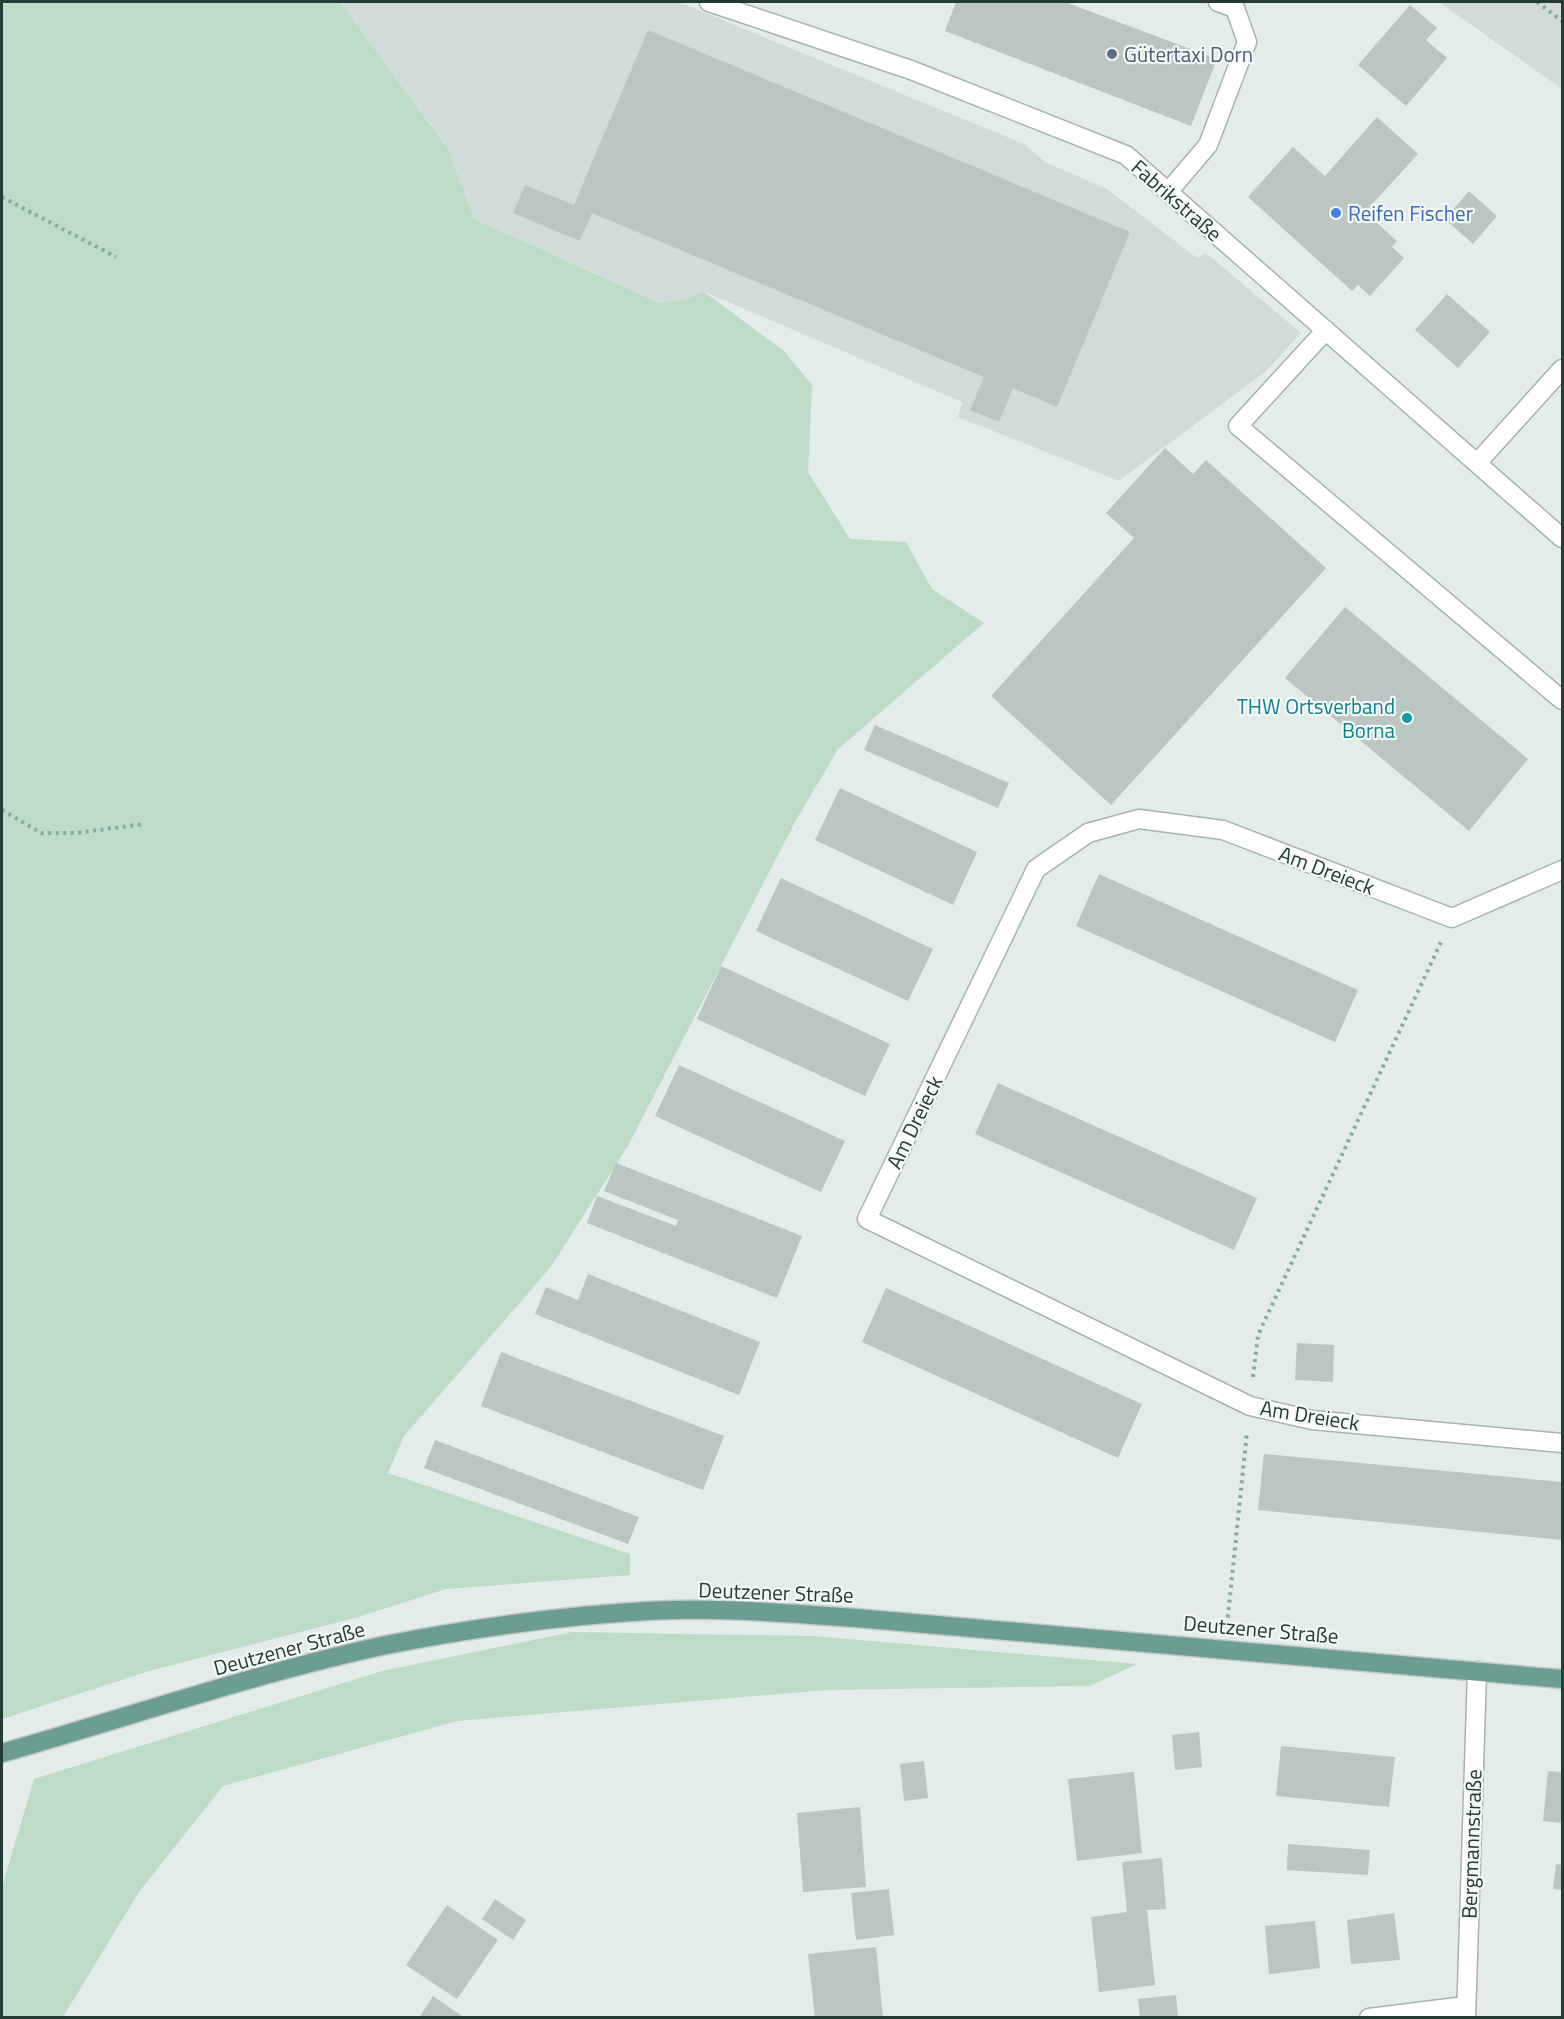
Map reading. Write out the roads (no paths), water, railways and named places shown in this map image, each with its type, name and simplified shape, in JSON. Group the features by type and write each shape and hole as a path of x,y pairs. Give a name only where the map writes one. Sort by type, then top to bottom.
{"main road":[{"name":"Deutzener Straße","path":"2,1753 253,1680 386,1646 467,1631 638,1611 757,1611 1018,1630 1563,1679"}],"street":[{"name":"Fabrikstraße","path":"709,2 911,70 1126,155 1563,538"},
{"path":"1168,192 1208,145 1247,42 1235,8 1218,2"},
{"path":"1326,330 1238,426 1563,700"},
{"path":"1477,463 1563,369"},
{"name":"Am Dreieck","path":"1563,870 1452,918 1223,830 1139,819 1088,833 1036,869 867,1219 1250,1406 1312,1420 1563,1443"},
{"name":"Bergmannstraße","path":"1465,2012 1477,1671"},
{"path":"1369,2018 1465,2012"}],"place":[{"name":"Gütertaxi Dorn","path":"1112,54"},
{"name":"Reifen Fischer","path":"1336,213"},
{"name":"THW Ortsverband Borna","path":"1407,718"}]}
